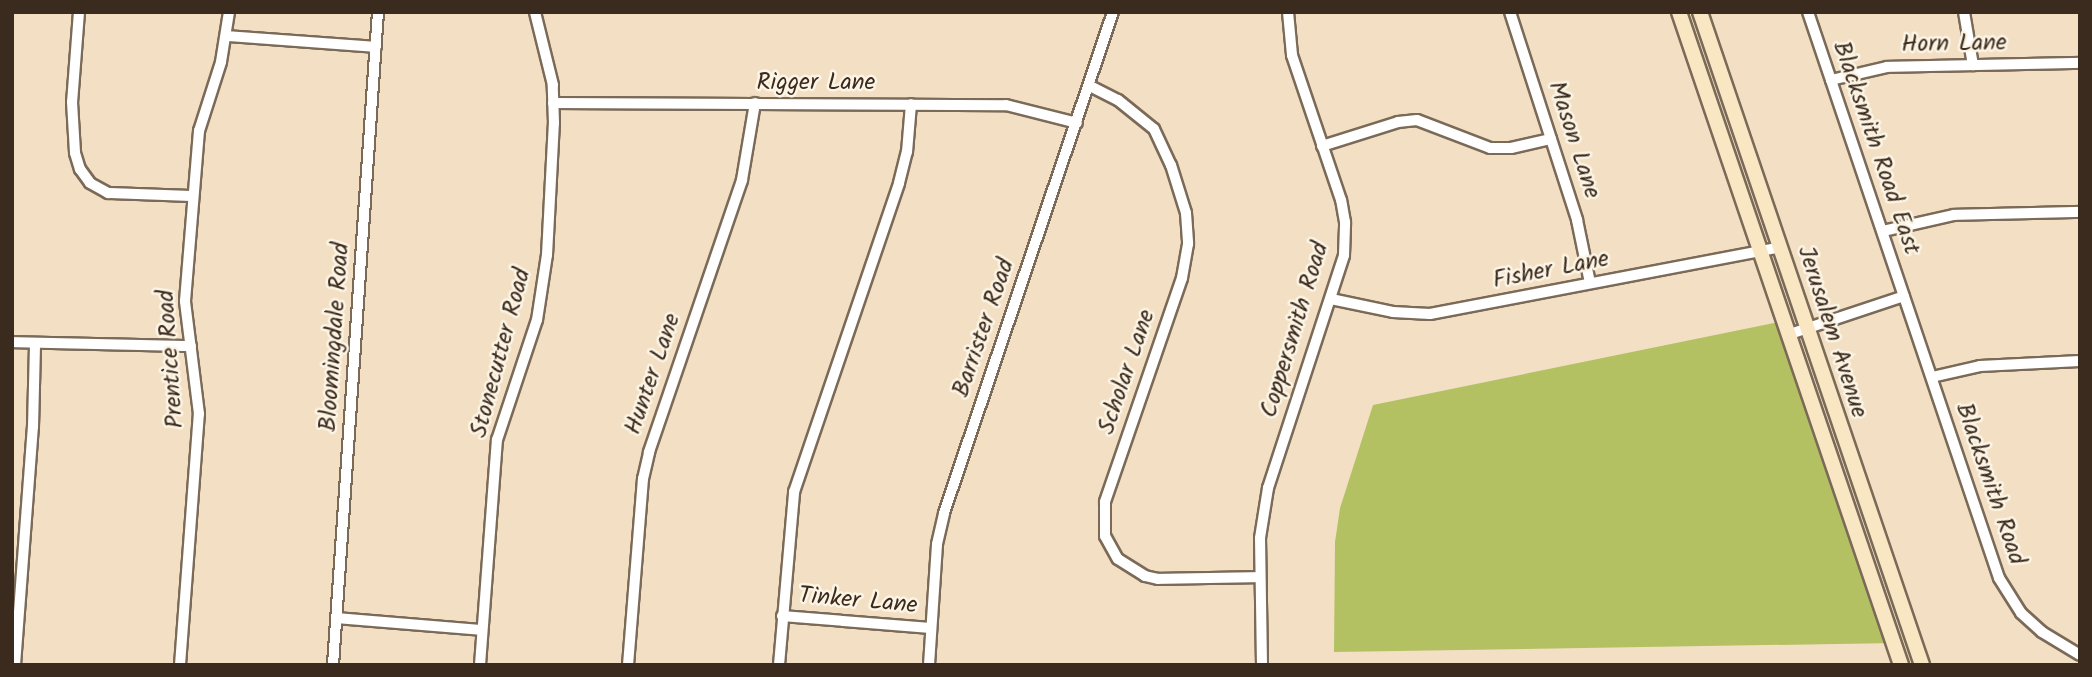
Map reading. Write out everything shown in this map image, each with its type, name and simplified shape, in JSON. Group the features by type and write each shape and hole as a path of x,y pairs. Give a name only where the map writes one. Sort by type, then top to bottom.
{"main road":[{"name":"Jerusalem Avenue","path":"1679,12 1901,665"},
{"name":"Jerusalem Avenue","path":"1700,12 1922,665"},
{"path":"1702,80 1720,74"}],"street":[{"path":"79,12 72,102 75,153 80,169 90,183 108,193 193,196"},
{"name":"Prentice Road","path":"180,665 199,414 185,301 199,131 227,36 229,12"},
{"name":"Bloomingdale Road","path":"333,665 378,12"},
{"name":"Stonecutter Road","path":"480,665 497,440 537,320 544,286 553,103 549,61 535,12"},
{"name":"Barrister Road","path":"929,665 937,544 944,513 1113,12"},
{"name":"Coppersmith Road","path":"1262,665 1260,538 1268,488 1344,255 1345,222 1292,55 1288,12"},
{"name":"Mason Lane","path":"1510,12 1577,220 1590,283"},
{"name":"Blacksmith Road East","path":"1808,12 1904,296"},
{"path":"1964,12 1973,65"},
{"path":"227,36 376,47"},
{"name":"Horn Lane","path":"1831,80 1887,67 2080,63"},
{"name":"Scholar Lane","path":"1090,86 1118,100 1154,129 1171,165 1186,213 1188,244 1182,278 1105,502 1102,522 1105,536 1118,559 1144,576 1158,579 1260,577"},
{"name":"Rigger Lane","path":"553,103 1006,105 1077,123"},
{"name":"Hunter Lane","path":"628,665 643,479 649,452 742,180 755,103"},
{"path":"779,665 794,492 899,183 907,152 911,104"},
{"path":"1322,146 1398,122 1417,120 1490,148 1520,147 1551,139"},
{"path":"1883,230 1954,215 2080,212"},
{"name":"Fisher Lane","path":"1331,299 1393,312 1430,314 1780,247"},
{"path":"1790,334 1904,296"},
{"name":"Blacksmith Road","path":"1904,296 1999,578 2021,613 2042,632 2080,655"},
{"path":"12,342 191,346"},
{"path":"15,665 33,428 35,343"},
{"path":"1932,377 1980,366 2080,361"},
{"name":"Tinker Lane","path":"782,616 931,628"},
{"path":"336,618 481,630"}],"green space":[{"path":"1788,320 1896,643 1334,652 1335,542 1340,508 1373,405"}]}
